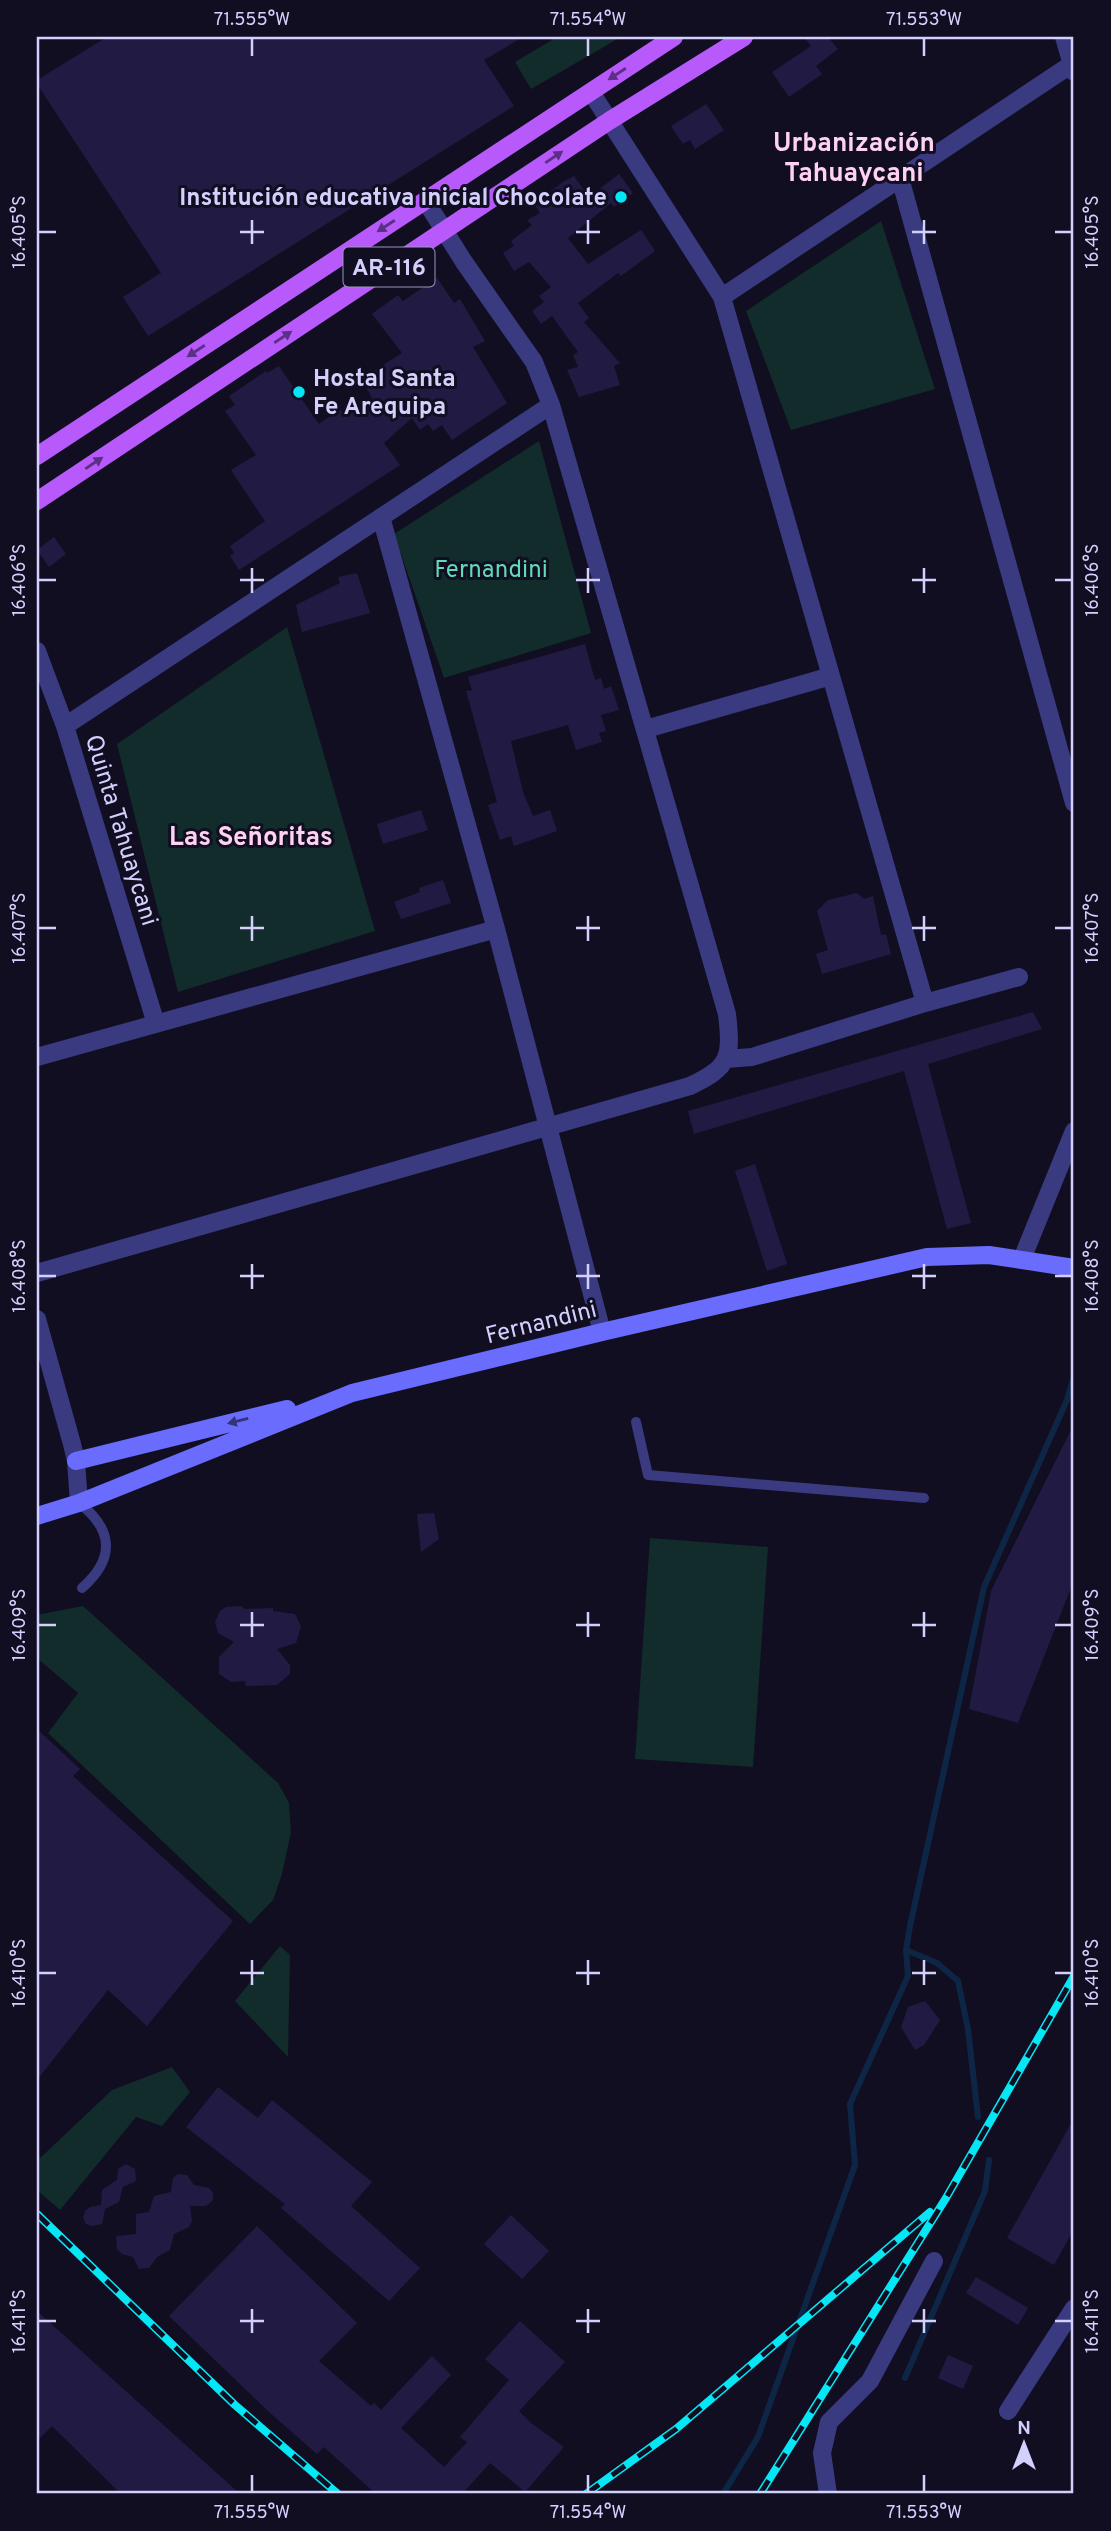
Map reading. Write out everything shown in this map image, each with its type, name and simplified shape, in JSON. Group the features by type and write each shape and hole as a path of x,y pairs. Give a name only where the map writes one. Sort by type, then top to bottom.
{"main road":[{"name":"AR-116","path":"37,456 674,37"},
{"name":"AR-116","path":"37,501 609,121 744,37"}],"street":[{"path":"722,297 900,178 1073,68 1064,37"},
{"path":"591,92 722,297 925,1003"},
{"path":"900,178 1073,792"},
{"path":"37,1273 690,1086 712,1076 727,1059 730,1039 727,1014 551,405 534,362 425,201"},
{"path":"65,726 551,405"},
{"path":"381,517 496,929 602,1332"},
{"name":"Quinta Tahuaycani","path":"37,652 65,726 156,1024"},
{"path":"646,729 831,676"},
{"path":"37,1057 496,929"},
{"path":"727,1059 752,1057 1019,977"},
{"path":"1022,1259 1074,1131"},
{"name":"Fernandini","path":"37,1516 79,1503 352,1393 602,1332 927,1257 989,1255 1074,1268"},
{"path":"37,1319 76,1461 79,1503"},
{"path":"76,1461 352,1393"},
{"path":"828,2494 822,2453 829,2422 870,2381 934,2260"},
{"path":"1008,2411 1074,2308"}],"lane":[{"path":"636,1422 648,1475 924,1498"},
{"path":"79,1503 96,1516 105,1534 106,1555 98,1574 82,1588"}],"green space":[{"path":"557,37 621,37 531,89 515,62"},
{"path":"881,221 935,389 791,430 746,311"},
{"name":"Fernandini","path":"539,441 591,633 444,678 394,534"},
{"path":"287,627 375,931 178,992 117,744"},
{"path":"650,1538 768,1547 753,1767 635,1759"},
{"path":"83,1606 278,1783 289,1803 291,1832 282,1874 273,1900 250,1924 48,1733 78,1693 37,1658 37,1615"},
{"path":"280,1946 290,1955 288,2057 235,2001"},
{"path":"172,2067 190,2092 162,2126 136,2117 60,2210 37,2190 37,2161 112,2090"}],"building":[{"path":"107,37 523,37 484,60 514,106 148,336 123,297 161,273 37,84 37,80"},
{"path":"804,37 828,37 838,49 816,66 822,74 789,97 772,72 811,46"},
{"path":"706,104 724,130 695,149 690,140 683,144 671,126"},
{"path":"619,174 633,193 614,207 611,203 568,238 588,264 641,230 655,251 621,276 618,273 578,303 589,318 584,322 620,363 614,366 620,385 579,397 567,370 578,367 573,355 578,352 552,316 541,324 532,311 544,302 539,296 551,287 529,262 514,271 503,253 514,246 511,241 532,225 527,220 540,213 534,204 563,182 574,176 589,197"},
{"path":"437,278 454,303 460,299 485,341 473,347 507,403 452,440 442,425 433,431 428,424 420,430 412,418 384,443 400,465 239,570 230,556 234,553 230,546 265,521 231,470 256,455 225,411 235,405 229,396 266,371 267,373 279,366 319,424 340,409 346,417 372,398 361,379 402,353 372,314 398,295 403,301"},
{"path":"54,537 66,554 49,567 37,550"},
{"path":"357,573 370,613 302,632 296,605 340,583 338,577"},
{"path":"585,644 595,680 601,678 604,689 611,686 619,710 601,715 606,731 599,733 602,742 576,750 568,725 511,741 523,792 533,816 550,810 557,831 514,846 511,836 500,840 488,805 497,802 466,691 472,690 468,677"},
{"path":"421,810 428,830 383,844 377,824"},
{"path":"443,880 451,903 401,919 394,902 420,892 419,888"},
{"path":"857,893 864,899 873,896 881,935 886,934 891,954 822,974 816,954 828,950 817,911 828,900"},
{"path":"1033,1012 1042,1029 928,1064 971,1223 947,1229 904,1071 694,1134 688,1111"},
{"path":"755,1164 787,1264 767,1271 735,1171"},
{"path":"1074,1424 1074,1580 1018,1723 969,1709 991,1591"},
{"path":"434,1513 439,1539 421,1552 417,1514"},
{"path":"241,1606 245,1609 273,1608 273,1611 295,1614 301,1626 296,1643 277,1649 290,1665 290,1674 277,1685 246,1686 245,1681 231,1682 219,1674 219,1657 234,1642 218,1633 215,1622 220,1611 226,1607"},
{"path":"37,1729 80,1769 73,1776 233,1921 147,2026 108,1990 37,2080"},
{"path":"925,2001 940,2020 924,2045 915,2050 901,2027 908,2007"},
{"path":"218,2087 258,2118 272,2100 372,2182 351,2206 420,2268 389,2301 281,2208 285,2204 186,2127"},
{"path":"1074,2118 1074,2229 1054,2265 1007,2238"},
{"path":"126,2164 135,2169 136,2181 123,2187 119,2202 105,2209 102,2224 86,2224 83,2218 85,2211 101,2205 102,2190 117,2180 118,2169"},
{"path":"178,2174 187,2175 194,2185 209,2188 213,2193 213,2200 206,2206 190,2206 192,2221 189,2227 174,2234 170,2250 157,2257 149,2268 139,2269 133,2257 122,2254 117,2249 116,2236 136,2234 136,2214 149,2212 154,2196 171,2192 173,2178"},
{"path":"511,2215 549,2251 522,2279 484,2244"},
{"path":"257,2226 357,2323 319,2361 371,2406 374,2403 381,2410 432,2356 451,2375 401,2428 444,2467 467,2442 460,2437 509,2380 485,2359 520,2321 565,2362 519,2411 564,2447 525,2492 490,2463 462,2494 376,2494 324,2447 317,2454 169,2316"},
{"path":"976,2277 1028,2308 1018,2325 966,2293"},
{"path":"37,2311 240,2494 121,2494 52,2426 37,2441"},
{"path":"948,2355 973,2366 963,2389 938,2378"}],"waterway":[{"path":"723,2494 758,2437 855,2165 850,2104 908,1976 906,1950 910,1926 984,1587 1067,1400 1074,1376"},
{"path":"906,1950 937,1963 958,1981 968,2029 978,2117"},
{"path":"905,2378 985,2191 989,2160"}],"railway":[{"path":"760,2494 946,2198 1074,1976"},
{"path":"586,2494 676,2429 930,2212"},
{"path":"37,2214 235,2405 338,2494"}],"place":[{"name":"Institución educativa inicial Chocolate","path":"621,197"},
{"name":"Hostal Santa Fe Arequipa","path":"299,392"}],"district":[{"name":"Urbanización Tahuaycani","path":"854,157"},
{"name":"Las Señoritas","path":"251,836"}]}
